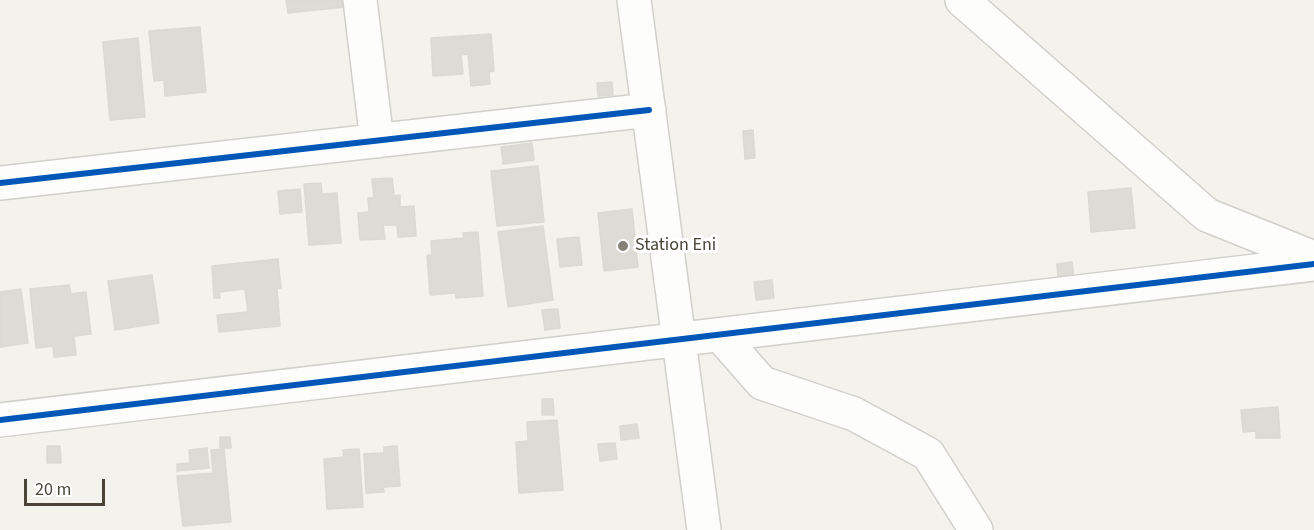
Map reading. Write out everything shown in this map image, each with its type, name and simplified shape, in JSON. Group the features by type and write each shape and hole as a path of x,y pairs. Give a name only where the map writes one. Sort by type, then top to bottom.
{"street":[{"path":"360,0 378,141"},
{"path":"634,0 704,530"},
{"path":"962,0 1208,215 1314,258"},
{"path":"0,183 649,111"},
{"path":"0,420 1314,264"},
{"path":"720,334 762,383 854,414 928,454 976,530"}],"building":[{"path":"286,0 345,0 345,7 288,13"},
{"path":"200,27 206,92 165,96 164,80 154,81 149,31"},
{"path":"491,34 494,71 489,72 490,84 471,86 468,54 461,55 463,74 433,76 431,38"},
{"path":"138,38 145,117 110,120 103,42"},
{"path":"612,82 613,95 598,96 597,83"},
{"path":"753,130 755,158 745,159 743,131"},
{"path":"532,143 534,160 503,164 501,147"},
{"path":"538,166 544,222 497,226 491,171"},
{"path":"392,178 394,196 400,195 400,207 414,206 416,236 398,237 397,225 383,225 385,239 360,240 358,213 369,212 368,198 374,198 372,179"},
{"path":"321,183 322,194 337,193 341,243 309,245 304,184"},
{"path":"1131,188 1135,228 1091,232 1088,192"},
{"path":"300,189 302,212 280,214 278,191"},
{"path":"632,209 638,267 604,271 598,213"},
{"path":"543,226 553,300 508,307 498,232"},
{"path":"478,232 483,296 456,298 456,293 430,295 427,255 432,255 431,241 464,238 463,233"},
{"path":"579,237 582,265 560,267 557,239"},
{"path":"278,259 281,288 277,288 280,326 219,332 217,315 248,312 245,289 219,292 220,298 214,298 212,266"},
{"path":"1072,262 1074,277 1058,278 1057,264"},
{"path":"152,275 159,323 115,330 108,281"},
{"path":"772,280 774,298 756,300 754,282"},
{"path":"69,285 71,294 86,292 91,334 74,336 76,355 54,357 53,346 36,348 30,289"},
{"path":"21,289 28,343 0,347 0,292"},
{"path":"558,309 560,328 545,330 542,310"},
{"path":"542,399 553,399 554,415 542,415"},
{"path":"1278,407 1280,438 1256,438 1256,431 1243,432 1241,410"},
{"path":"557,420 563,490 519,493 516,442 528,441 527,422"},
{"path":"637,424 639,438 621,440 620,426"},
{"path":"220,437 230,437 231,448 220,448"},
{"path":"615,443 617,459 600,461 598,444"},
{"path":"47,446 60,446 61,463 47,463"},
{"path":"397,446 400,486 383,487 384,492 366,493 364,454 384,453 384,447"},
{"path":"207,448 209,468 177,471 177,464 190,463 189,450"},
{"path":"224,449 231,522 183,526 177,476 213,473 211,450"},
{"path":"359,449 363,507 327,509 324,459 344,457 343,450"}],"cycle path":[{"path":"0,183 649,110"},
{"path":"0,420 1314,264"}],"place":[{"name":"Station Eni","path":"623,246"}]}
